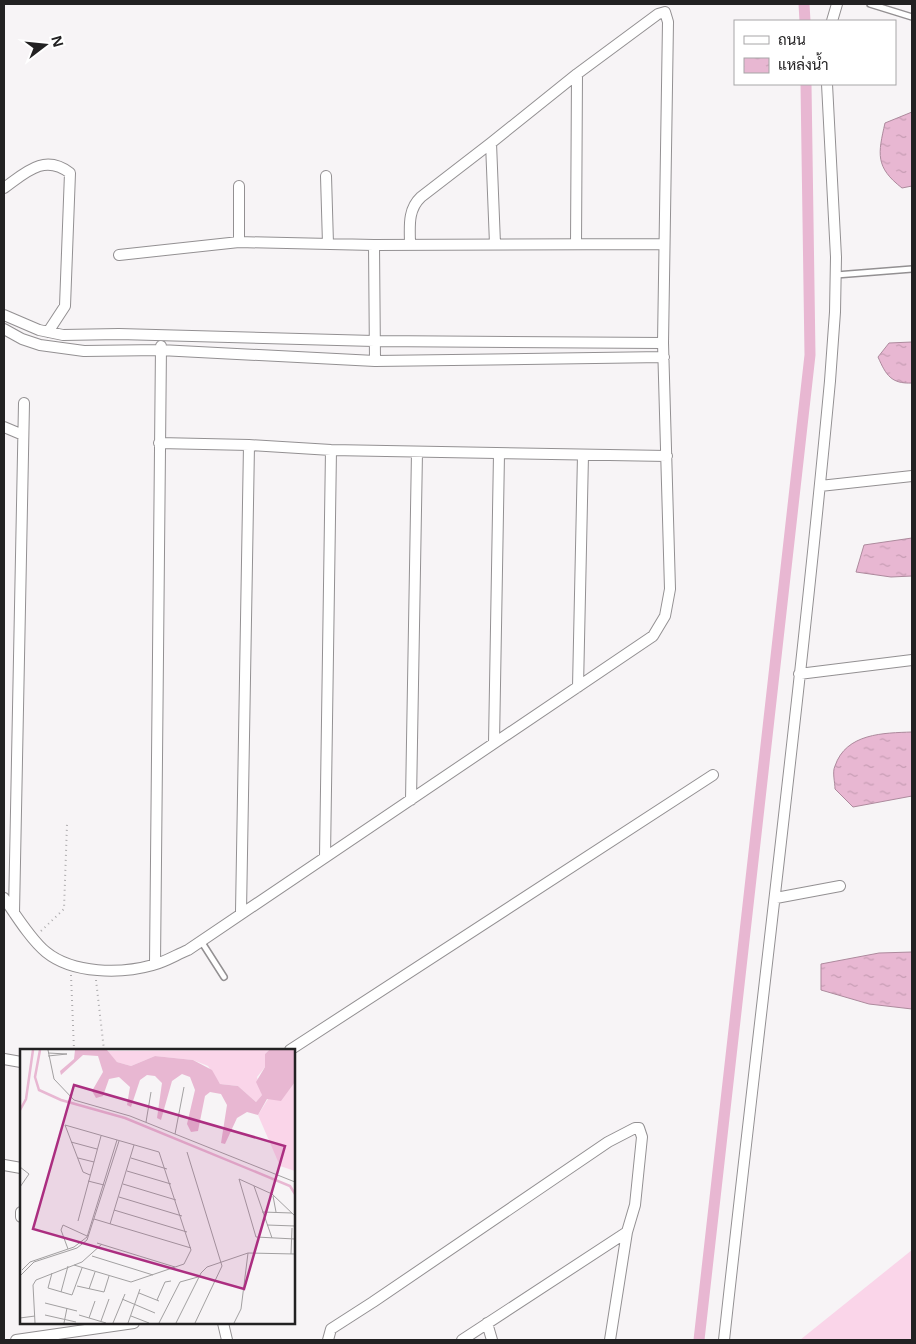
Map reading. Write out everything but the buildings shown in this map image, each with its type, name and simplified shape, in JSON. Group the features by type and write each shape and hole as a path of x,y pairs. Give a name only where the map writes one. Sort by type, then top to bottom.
{"street":[{"path":"832,20 837,4"},
{"path":"4,898 46,952 70,965 95,970 142,968 155,964 188,950 241,912 411,800 653,636 665,616 670,589 663,343 668,22 664,8 414,203 411,212 410,245"},
{"path":"576,244 577,74"},
{"path":"724,1340 753,1079 776,898 820,486 835,312 836,275 827,85"},
{"path":"492,143 495,244"},
{"path":"4,188 36,166 46,164 63,168 70,173 65,306 48,332"},
{"path":"326,176 328,244"},
{"path":"239,186 239,242"},
{"path":"119,255 239,242 374,245 664,244"},
{"path":"374,245 374,361"},
{"path":"4,315 48,332 64,335 374,341 663,343"},
{"path":"4,329 22,339 49,346 84,351 160,350 374,361 664,357"},
{"path":"155,964 159,365 161,336"},
{"path":"14,912 24,403"},
{"path":"4,427 24,435"},
{"path":"159,442 331,450 667,456"},
{"path":"241,912 249,445"},
{"path":"325,857 331,450"},
{"path":"411,800 417,452"},
{"path":"494,743 499,454"},
{"path":"578,687 583,455"},
{"path":"820,486 912,476"},
{"path":"799,674 912,660"},
{"path":"292,1049 713,774"},
{"path":"776,898 840,886"},
{"path":"4,1059 20,1062"},
{"path":"328,1340 331,1329 337,1324 608,1142 635,1128 641,1131 635,1205 628,1232 610,1340"},
{"path":"4,1165 20,1168"},
{"path":"462,1340 628,1232"},
{"path":"487,1323 492,1340"},
{"path":"16,1340 127,1324"},
{"path":"223,1324 227,1340"}],"lane":[{"path":"870,4 912,17"},
{"path":"836,275 912,269"},
{"path":"200,941 224,978"}],"path":[{"path":"34,937 64,909 67,824"},
{"path":"70,965 74,1049"},
{"path":"95,970 104,1049"}],"shaded area":[{"path":"912,1250 912,1340 800,1340"}],"water":[{"path":"912,112 912,186 902,188 893,180 883,166 880,152 881,143 885,123"},
{"path":"912,342 912,383 899,382 890,377 878,357 889,343"},
{"path":"912,538 912,576 891,577 856,572 864,545"},
{"path":"912,732 912,796 853,807 835,789 834,768 840,755 848,747 857,741 878,734"},
{"path":"912,952 912,1009 869,1004 821,990 821,964 879,953"}],"waterway":[{"path":"804,4 805,20"},
{"path":"699,1340 810,355 806,85"}]}
